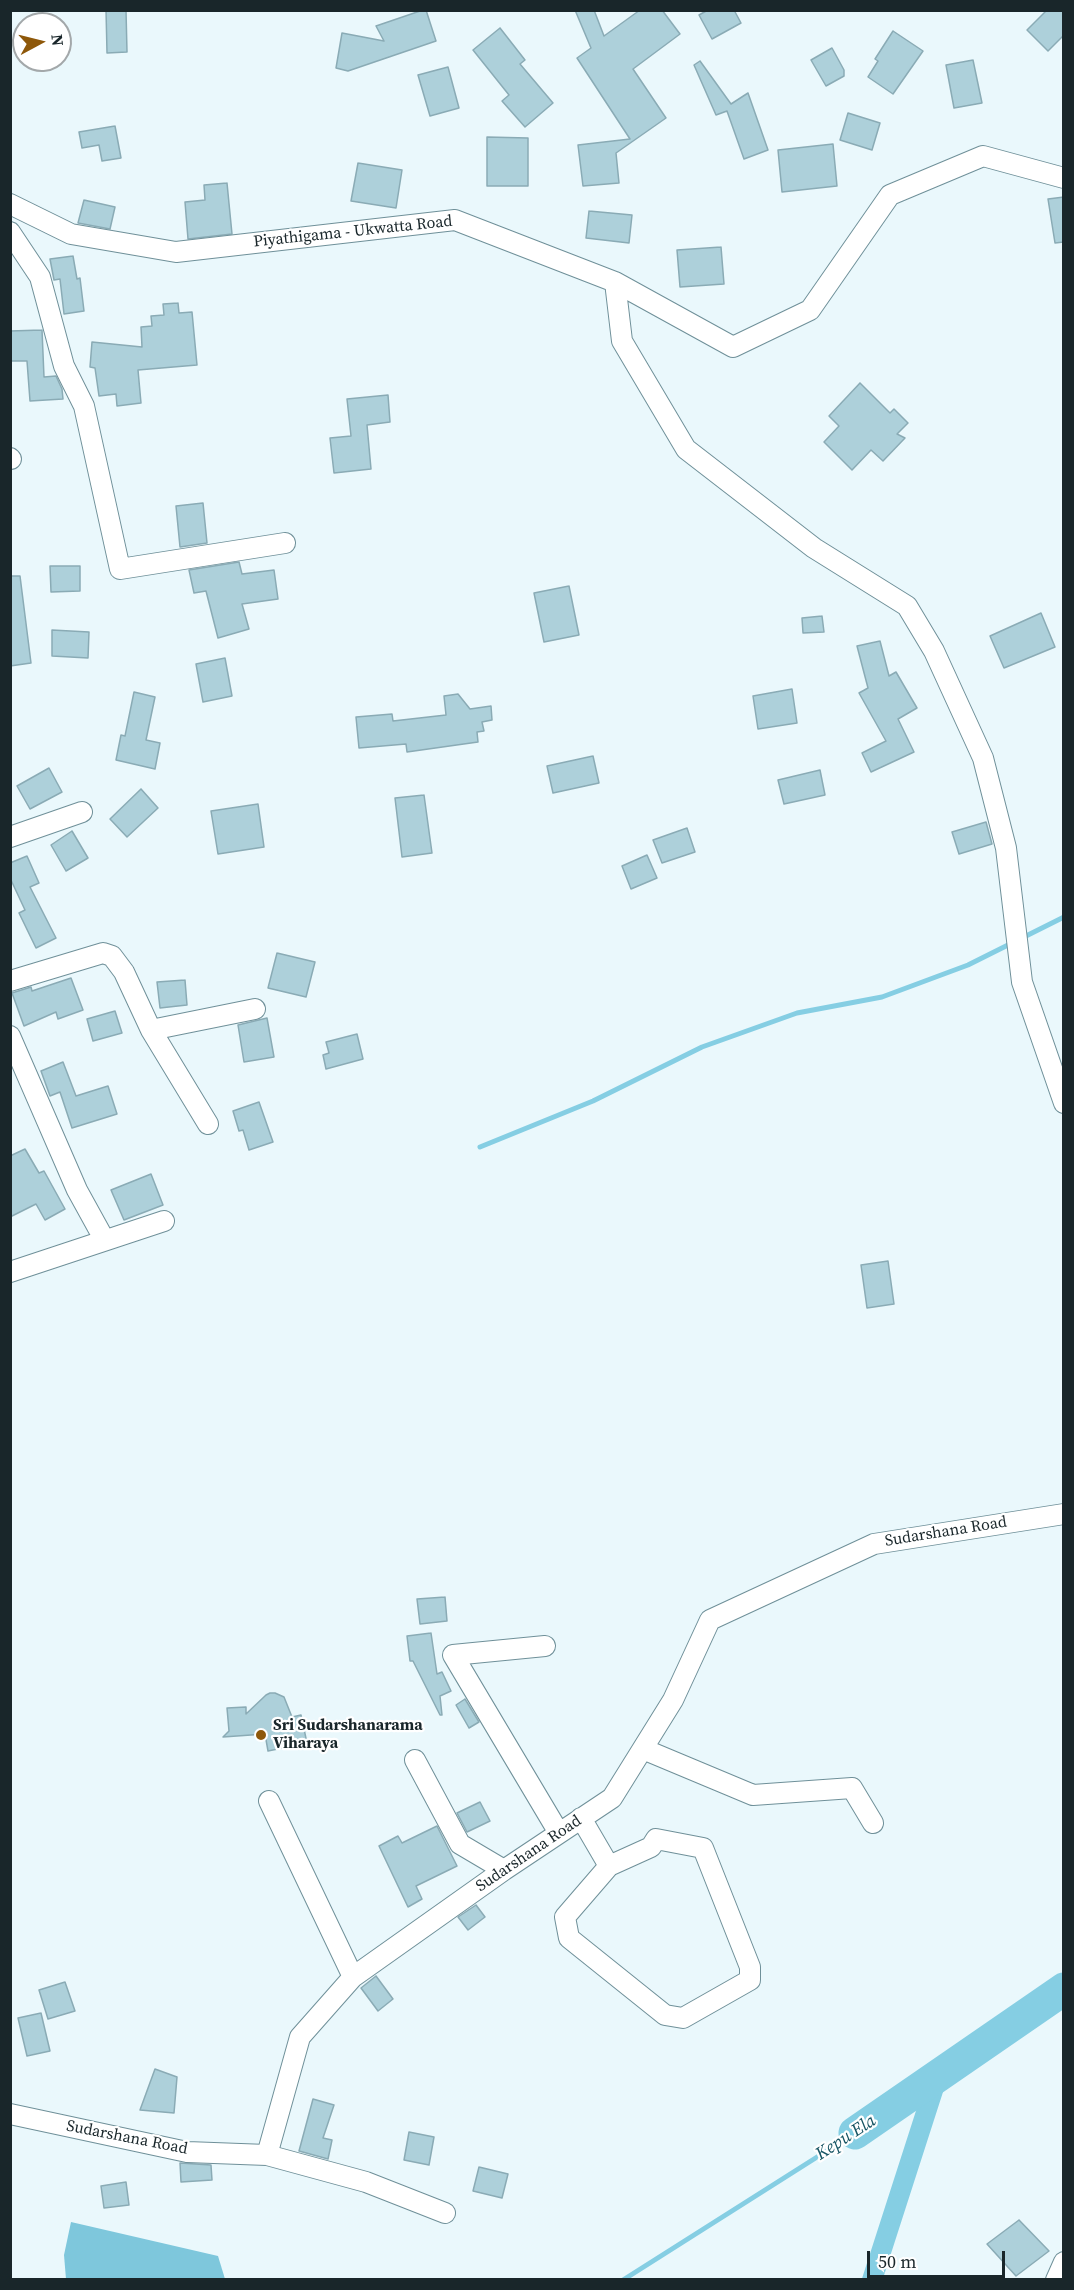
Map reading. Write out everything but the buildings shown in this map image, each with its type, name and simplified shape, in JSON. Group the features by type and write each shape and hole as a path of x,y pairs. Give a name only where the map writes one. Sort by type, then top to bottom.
{"street":[{"name":"Piyathigama - Ukwatta Road","path":"14,213 71,234 176,252 456,219 615,282 733,347 810,310 890,195 983,156 1064,178"},
{"path":"10,232 40,277 64,366 84,406 120,569 285,543"},
{"path":"615,282 622,341 686,449 814,548 907,606 934,651 983,758 1006,848 1022,982 1064,1103"},
{"path":"10,837 82,812"},
{"path":"10,981 103,953 112,957 124,972 151,1030 208,1124"},
{"path":"151,1030 255,1010"},
{"path":"10,1036 77,1190 104,1239"},
{"path":"10,1272 164,1221"},
{"name":"Sudarshana Road","path":"10,2114 188,2152 267,2155 300,2037 353,1977 504,1870 612,1798 673,1700 710,1620 874,1544 1064,1514"},
{"path":"545,1646 453,1655 560,1833"},
{"path":"643,1749 753,1795 852,1788 873,1823"},
{"path":"415,1760 460,1844 504,1870"},
{"path":"269,1800 353,1977"},
{"path":"581,1818 609,1866"},
{"path":"656,1839 702,1848 750,1967 750,1980 683,2018 665,2015 569,1938 565,1917 609,1866 651,1847 656,1839"},
{"path":"267,2155 366,2182 445,2213"},
{"path":"1056,2280 1064,2262"}],"shaded area":[{"path":"71,2222 218,2256 225,2279 66,2279 64,2255"}],"waterway":[{"path":"1022,938 1064,917"},
{"path":"480,1147 593,1101 702,1047 797,1013 882,997 968,965 1014,942"},
{"name":"Kepu Ela","path":"855,2133 1064,1989"},
{"path":"872,2280 938,2075"},
{"name":"Kepu Ela","path":"623,2280 855,2133"}],"place":[{"name":"Sri Sudarshanarama Viharaya","path":"261,1735"}]}
